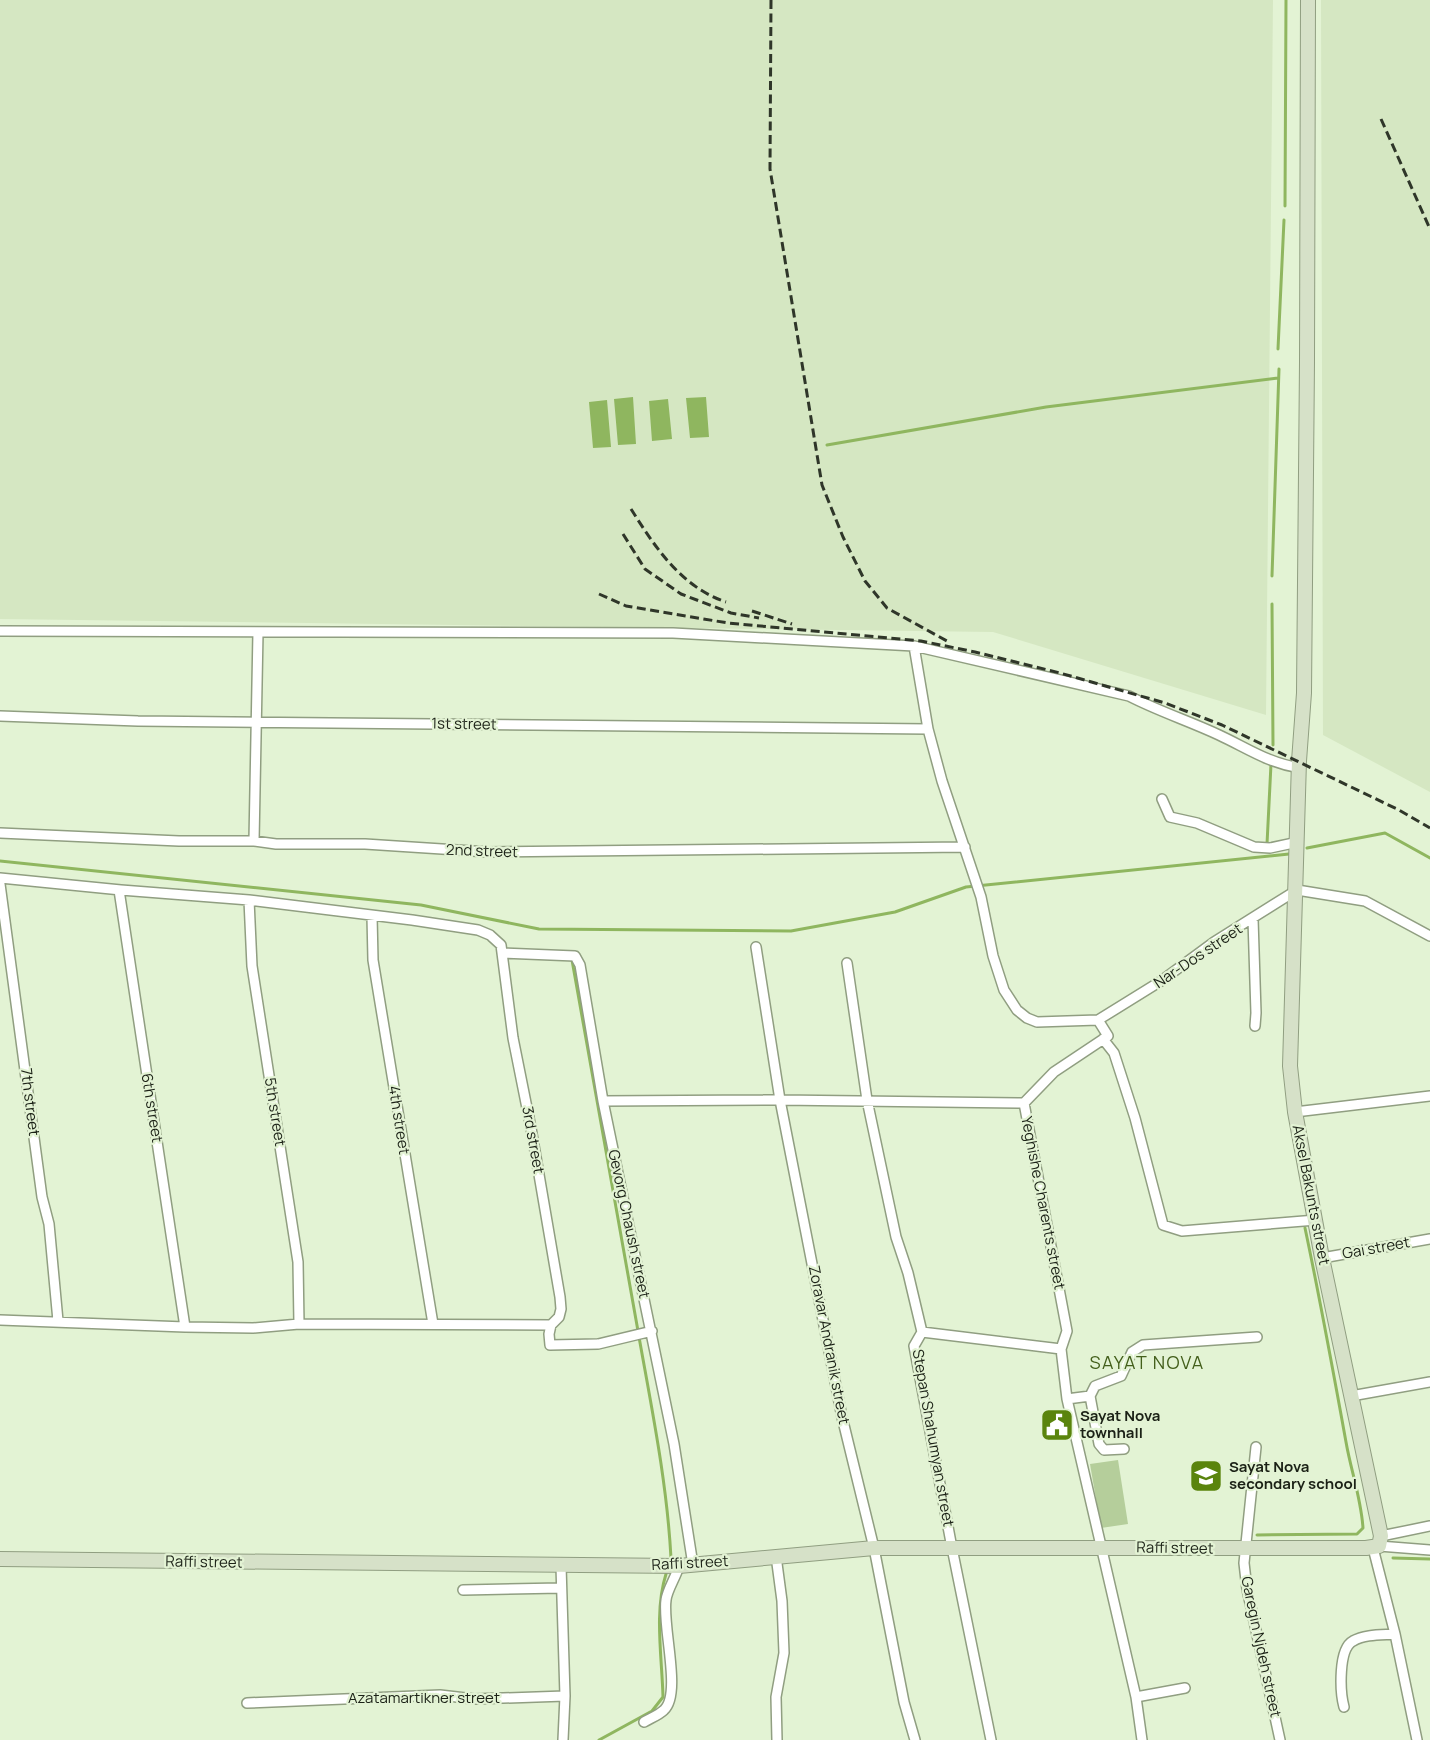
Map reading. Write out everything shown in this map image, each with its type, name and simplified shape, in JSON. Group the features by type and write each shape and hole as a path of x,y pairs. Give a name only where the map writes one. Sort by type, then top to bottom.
{"main road":[{"name":"Aksel Bakunts street","path":"1308,0 1304,693 1290,1066 1295,1112 1378,1543"},
{"name":"Raffi street","path":"0,1559 561,1566 686,1565 874,1548 1246,1549 1378,1543"}],"street":[{"path":"0,631 673,633 914,646 1129,696 1160,712 1193,723 1238,744 1244,750 1282,765 1300,768"},
{"path":"254,842 258,632"},
{"path":"914,646 928,729 942,781 981,897 993,956 1004,990 1017,1010 1037,1022 1098,1020 1108,1036 1103,1039 1114,1053 1135,1118 1163,1225 1182,1231 1316,1220"},
{"name":"1st street","path":"0,716 138,721 928,729"},
{"path":"1162,799 1170,817 1197,823 1254,847 1270,848 1298,842"},
{"name":"2nd street","path":"0,833 276,844 365,844 488,852 964,847"},
{"path":"0,878 249,900 478,930 490,935 501,945 502,953"},
{"name":"7th street","path":"0,884 42,1197 49,1224 58,1321"},
{"name":"6th street","path":"119,890 185,1327"},
{"path":"1296,890 1365,901 1430,936"},
{"name":"Nar-Dos street","path":"1098,1020 1161,981 1214,942 1296,890"},
{"name":"5th street","path":"249,900 252,966 298,1262 299,1324"},
{"name":"4th street","path":"372,916 373,960 396,1111 434,1324"},
{"path":"1253,919 1255,1026"},
{"name":"Zoravar Andranik street","path":"756,947 780,1100 842,1417 874,1548 904,1702 915,1740"},
{"name":"Gevorg Chaush street","path":"502,953 574,956 580,965 603,1101 674,1444 686,1565"},
{"name":"3rd street","path":"502,953 513,1038 560,1297 559,1317 551,1325"},
{"name":"Stepan Shahumyan street","path":"847,963 867,1100 896,1237 908,1274 922,1332 914,1346 991,1740"},
{"name":"Yeghishe Charents street","path":"1103,1039 1054,1072 1024,1103 1067,1332 1061,1349 1067,1400 1136,1697 1142,1740"},
{"path":"1295,1112 1430,1096"},
{"path":"603,1101 867,1100 1024,1103"},
{"name":"Gai street","path":"1322,1258 1430,1239"},
{"path":"0,1320 253,1328 299,1324 551,1325 550,1345 598,1344 652,1331"},
{"path":"922,1332 1061,1349"},
{"path":"1124,1449 1104,1450 1100,1444 1090,1396 1095,1386 1121,1376 1132,1352 1143,1345 1257,1337"},
{"path":"1351,1396 1430,1382"},
{"path":"1067,1400 1090,1396"},
{"name":"Garegin Njdeh street","path":"1256,1447 1244,1563 1247,1589 1280,1740"},
{"path":"1417,1740 1378,1543 1430,1526"},
{"name":"Raffi street","path":"1378,1543 1430,1550"},
{"path":"776,1556 782,1601 784,1653 776,1697 777,1740"},
{"path":"644,1722 665,1710 672,1697 665,1615 666,1598 686,1565"},
{"path":"561,1566 565,1695 563,1740"},
{"path":"463,1590 561,1588"},
{"path":"1344,1707 1341,1678 1346,1650 1351,1642 1364,1636 1395,1634"},
{"path":"1136,1697 1185,1688"},
{"name":"Azatamartikner street","path":"247,1703 440,1695 474,1699 565,1695"}],"shaded area":[{"path":"0,0 1273,0 1266,715 993,632 0,619"},
{"path":"1321,0 1430,0 1430,792 1323,735"},
{"path":"633,397 636,444 618,445 614,399"},
{"path":"706,397 709,437 690,438 686,398"},
{"path":"668,399 672,439 652,441 649,401"},
{"path":"607,400 611,447 593,448 589,402"},
{"path":"1118,1460 1128,1524 1101,1528 1090,1464"}],"waterway":[{"path":"1285,206 1286,0"},
{"path":"1278,349 1284,220"},
{"path":"1272,576 1279,369"},
{"path":"827,445 1046,407 1278,378"},
{"path":"1272,604 1273,745"},
{"path":"1267,844 1271,764"},
{"path":"1307,848 1385,833 1430,858"},
{"path":"0,861 421,905 539,929 791,931 895,912 966,887 1289,854"},
{"path":"572,960 638,1331"},
{"path":"1257,1535 1357,1534 1363,1528 1305,1228"},
{"path":"639,1337 663,1474 671,1558"},
{"path":"1393,1558 1430,1559"},
{"path":"599,1740 652,1711 663,1697 660,1604 666,1574"}],"railway":[{"path":"771,0 770,169 822,485 843,537 865,581 887,608 947,641"},
{"path":"1381,119 1430,229"},
{"path":"631,509 660,551 682,576 710,595 726,602"},
{"path":"623,534 645,569 681,594 731,613 759,618"},
{"path":"599,594 626,606 728,623 921,641 1060,673 1165,703 1222,725 1399,810 1430,828"},
{"path":"752,611 792,624"}],"place":[{"name":"Sayat Nova townhall","path":"1057,1425"},
{"name":"Sayat Nova secondary school","path":"1206,1476"}],"district":[{"name":"SAYAT NOVA","path":"1147,1363"}]}
